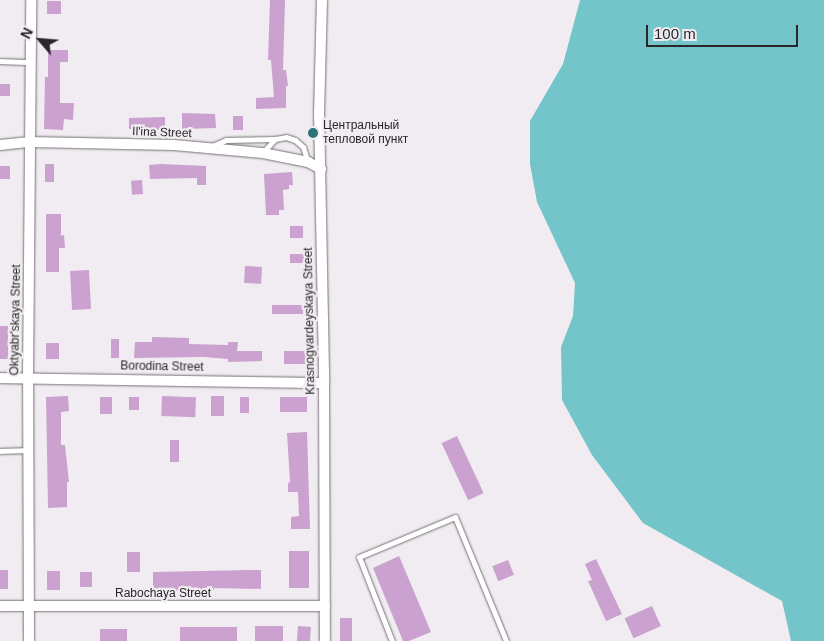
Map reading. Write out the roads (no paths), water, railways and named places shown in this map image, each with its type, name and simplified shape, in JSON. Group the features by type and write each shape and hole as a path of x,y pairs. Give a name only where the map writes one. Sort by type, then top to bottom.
{"street":[{"name":"Oktyabr'skaya Street","path":"29,641 28,378 31,0"},
{"name":"Krasnogvardeyskaya Street","path":"322,0 319,111 324,383 325,641"},
{"name":"Il'ina Street","path":"0,145 30,142 207,148 263,152 308,162 321,169"},
{"name":"Borodina Street","path":"0,378 324,383"},
{"name":"Rabochaya Street","path":"0,606 325,606"}],"lane":[{"path":"0,61 31,62"},
{"path":"207,148 226,140 286,137 295,140 303,148 308,162"},
{"path":"263,152 275,139"},
{"path":"0,451 28,450"},
{"path":"392,641 359,557 455,517 506,641"}],"water":[{"path":"580,0 824,0 824,641 791,641 782,601 643,523 592,455 562,400 561,347 573,316 575,283 537,202 530,164 530,121 563,64"}],"place":[{"name":"Центральный тепловой пункт","path":"313,133"}]}
